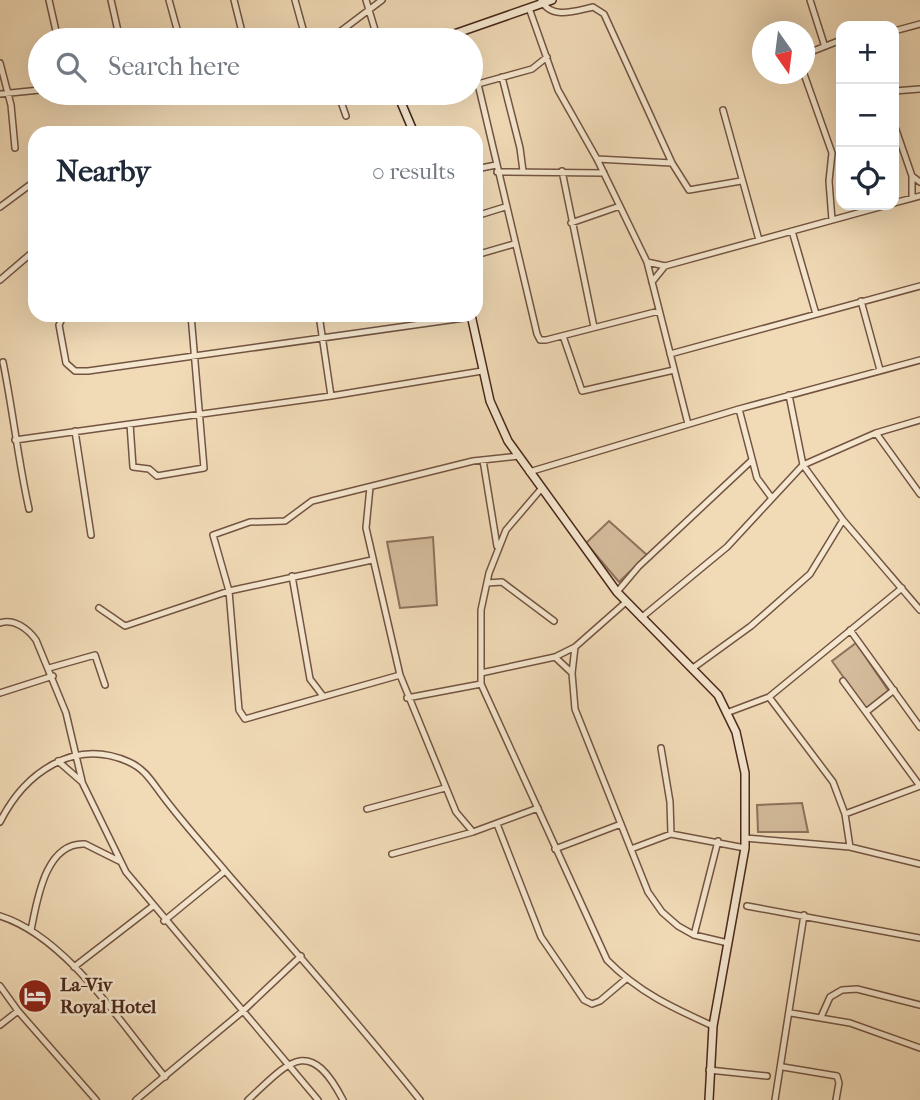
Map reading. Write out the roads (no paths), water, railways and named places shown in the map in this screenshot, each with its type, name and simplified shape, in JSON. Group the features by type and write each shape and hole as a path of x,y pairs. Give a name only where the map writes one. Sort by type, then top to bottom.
{"street":[{"path":"49,0 55,28"},
{"path":"111,0 117,28"},
{"path":"169,0 177,28"},
{"path":"233,0 241,28"},
{"path":"295,0 303,28"},
{"path":"366,0 374,28"},
{"path":"346,28 382,0"},
{"path":"472,28 552,0"},
{"path":"810,0 824,44"},
{"path":"541,2 556,13 598,8 673,163 690,191 741,181"},
{"path":"530,8 558,90 597,159 647,262 688,424"},
{"path":"899,30 920,24"},
{"path":"815,49 836,41"},
{"path":"483,83 537,67 547,57"},
{"path":"0,63 3,93 11,105 15,148"},
{"path":"502,77 523,170"},
{"path":"808,84 832,153 829,181 832,220"},
{"path":"899,91 920,89"},
{"path":"3,93 28,91"},
{"path":"342,105 346,116"},
{"path":"402,105 411,126"},
{"path":"482,105 514,244 540,340 659,311"},
{"path":"723,110 759,240"},
{"path":"899,138 912,176 912,198"},
{"path":"597,159 673,163"},
{"path":"483,169 604,173"},
{"path":"562,171 594,327"},
{"path":"912,176 920,182"},
{"path":"0,207 28,186"},
{"path":"899,202 920,196"},
{"path":"571,223 620,206"},
{"path":"483,214 505,207"},
{"path":"647,262 665,266 869,210"},
{"path":"792,231 816,314"},
{"path":"483,253 514,244"},
{"path":"0,280 28,256"},
{"path":"652,282 665,266"},
{"path":"670,354 920,286"},
{"path":"862,301 880,370"},
{"path":"60,322 66,363 75,370 197,356 429,322"},
{"path":"130,424 133,467 149,469 157,476 191,473 204,468 206,464 202,415 192,322"},
{"path":"320,322 331,396"},
{"path":"472,322 482,371 497,422 529,472 617,592 718,695 729,712 743,756 745,848 713,1026 709,1100"},
{"path":"563,336 582,391 674,370"},
{"path":"529,472 739,409 920,360"},
{"path":"3,362 29,509"},
{"path":"15,440 331,396 482,371"},
{"path":"789,395 803,464 843,520 920,610"},
{"path":"739,409 757,478 771,497"},
{"path":"641,618 727,547 803,464 876,433 920,420"},
{"path":"75,431 90,535"},
{"path":"876,433 920,494"},
{"path":"400,675 246,719 239,710 229,591 213,538 214,533 250,522 285,521 312,501 483,460 519,456"},
{"path":"483,460 498,548"},
{"path":"617,592 639,566 751,461"},
{"path":"370,487 366,528 400,675 445,788 464,824 473,832"},
{"path":"541,489 506,530 487,583 480,624 481,684 597,946 626,979 658,1002 713,1026"},
{"path":"358,490 368,497"},
{"path":"693,668 751,626 810,574 843,520"},
{"path":"99,608 125,626 229,591 372,560"},
{"path":"292,576 310,679 323,696"},
{"path":"487,583 502,582 554,621"},
{"path":"729,712 769,697 902,588"},
{"path":"481,673 555,657 575,647 626,602"},
{"path":"0,623 6,621 30,631 49,668 78,754 82,782 119,861 164,921 318,1100"},
{"path":"850,630 920,727"},
{"path":"575,647 572,673 575,709 654,901 668,918 694,935 728,943"},
{"path":"49,668 95,655 105,685"},
{"path":"555,657 572,673"},
{"path":"0,693 52,676"},
{"path":"843,681 920,786 845,814"},
{"path":"407,698 481,684"},
{"path":"866,712 894,691"},
{"path":"769,697 833,782 845,814 850,847"},
{"path":"661,748 670,802 671,834"},
{"path":"0,822 14,796 26,782 58,761 78,754 112,756 141,768 420,1100"},
{"path":"58,761 82,782"},
{"path":"367,809 445,788"},
{"path":"392,854 473,832 538,808"},
{"path":"497,824 541,937 584,1000 592,1004 600,1001 626,979"},
{"path":"555,849 621,824"},
{"path":"631,849 671,834 745,848"},
{"path":"745,838 850,847 920,864"},
{"path":"694,935 718,841"},
{"path":"32,930 47,870 64,851 85,844 119,861"},
{"path":"164,921 225,871"},
{"path":"74,967 153,906"},
{"path":"747,906 920,938"},
{"path":"775,1100 783,1067 804,915"},
{"path":"0,916 32,930 74,967 165,1077"},
{"path":"136,1100 243,1011 300,956"},
{"path":"0,986 18,1011 96,1100"},
{"path":"821,1017 830,997 842,990 857,989 920,1005"},
{"path":"0,1025 18,1011"},
{"path":"791,1013 850,1023 920,1048"},
{"path":"248,1100 287,1064 297,1060 310,1062 331,1079 343,1100"},
{"path":"783,1067 837,1076 839,1083 836,1100"},
{"path":"709,1070 767,1076"}],"place":[{"name":"La-Viv Royal Hotel","path":"35,996"}]}
